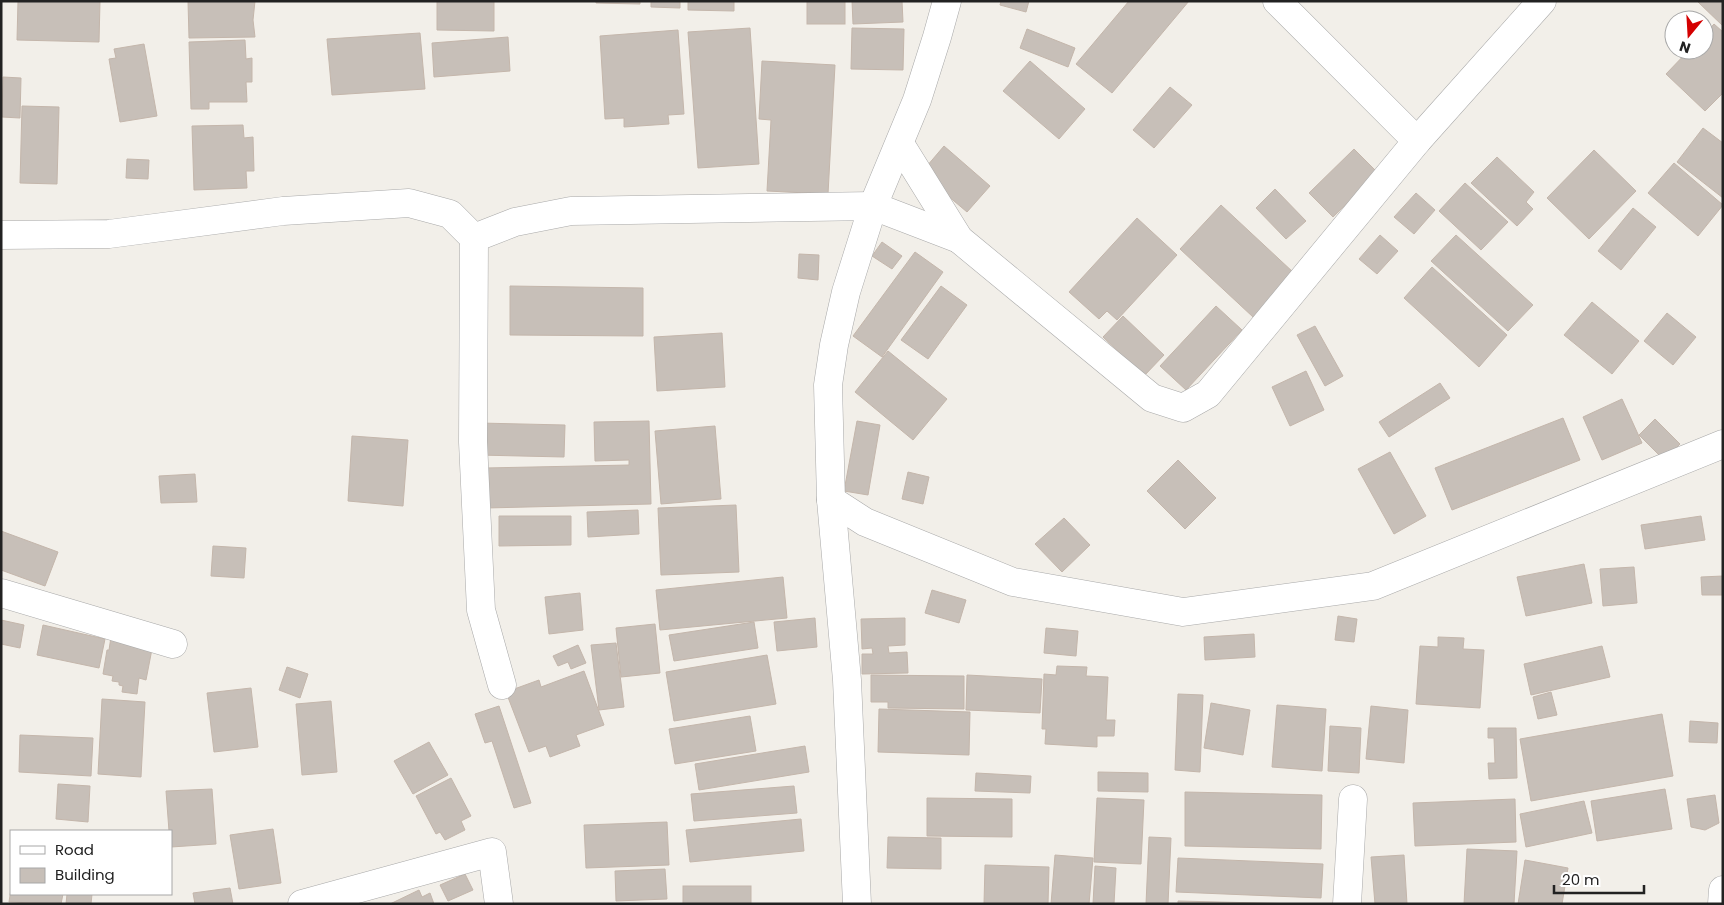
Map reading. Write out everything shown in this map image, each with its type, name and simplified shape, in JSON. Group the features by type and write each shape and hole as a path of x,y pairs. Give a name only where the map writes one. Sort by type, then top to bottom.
{"street":[{"path":"857,904 847,680 831,500 828,385 834,345 846,292 873,206 917,100 947,1"},
{"path":"1277,1 1417,141"},
{"path":"900,144 958,238 1152,398 1183,408 1208,394 1417,141 1542,1"},
{"path":"1,235 109,234 283,211 409,202 450,214 474,238 474,442 481,610 502,685"},
{"path":"474,238 515,222 571,211 873,206 958,238"},
{"path":"831,500 865,522 1013,582 1183,612 1373,586 1723,444"},
{"path":"1,593 173,644"},
{"path":"1347,904 1353,799"},
{"path":"302,904 492,852 498,904"},
{"path":"1722,904 1723,890"}],"building":[{"path":"18,1 100,1 99,42 17,40"},
{"path":"188,1 255,1 253,20 255,37 189,38"},
{"path":"437,1 494,1 494,31 437,30"},
{"path":"596,1 640,1 640,4 596,3"},
{"path":"651,1 680,1 680,8 651,7"},
{"path":"688,1 734,1 734,11 688,10"},
{"path":"807,1 845,1 845,24 807,24"},
{"path":"852,1 902,1 903,22 853,24"},
{"path":"1001,1 1029,1 1026,12 1000,5"},
{"path":"1129,1 1189,1 1112,93 1076,64"},
{"path":"1723,1 1723,26 1714,17 1714,10 1706,10 1698,2"},
{"path":"1714,24 1723,32 1723,93 1705,111 1666,74 1679,60 1714,60"},
{"path":"750,28 759,164 698,168 688,32"},
{"path":"852,28 904,29 903,70 851,69"},
{"path":"1027,29 1075,48 1068,67 1020,48"},
{"path":"678,30 684,114 668,115 669,124 624,127 624,118 605,119 600,36"},
{"path":"420,33 425,89 332,95 327,39"},
{"path":"508,37 510,71 434,77 432,43"},
{"path":"245,40 246,59 252,58 252,82 246,82 247,102 209,102 209,109 191,109 189,42"},
{"path":"144,44 157,116 120,122 109,59 116,58 114,49"},
{"path":"762,61 835,65 828,194 767,191 771,120 759,119"},
{"path":"1030,61 1085,109 1059,139 1003,91"},
{"path":"3,77 21,78 20,118 2,117"},
{"path":"1170,87 1192,105 1154,148 1133,130"},
{"path":"22,106 59,107 57,184 20,183"},
{"path":"243,125 244,138 253,137 254,171 246,171 247,188 194,190 192,126"},
{"path":"1703,128 1723,143 1723,198 1677,162"},
{"path":"944,146 990,186 967,212 921,173"},
{"path":"1354,149 1378,173 1333,217 1309,193"},
{"path":"1594,150 1636,191 1589,239 1547,198"},
{"path":"1497,157 1534,192 1526,202 1533,209 1517,226 1471,183"},
{"path":"127,159 149,160 148,179 126,178"},
{"path":"1674,163 1723,205 1698,236 1648,193"},
{"path":"1465,183 1508,222 1481,250 1439,211"},
{"path":"1275,189 1306,221 1286,239 1256,208"},
{"path":"1416,193 1435,210 1414,234 1394,217"},
{"path":"1221,205 1294,273 1253,317 1180,249"},
{"path":"1633,208 1656,227 1621,270 1598,251"},
{"path":"1137,218 1177,255 1117,320 1107,311 1099,319 1069,292"},
{"path":"1380,235 1398,251 1377,274 1359,259"},
{"path":"1456,235 1533,305 1508,331 1431,261"},
{"path":"882,242 902,256 892,269 872,256"},
{"path":"915,252 943,272 882,357 853,336"},
{"path":"799,254 819,255 818,280 798,278"},
{"path":"1432,267 1507,335 1479,367 1404,298"},
{"path":"510,286 643,288 643,336 510,335"},
{"path":"941,286 967,305 928,359 901,340"},
{"path":"1592,302 1639,341 1612,374 1564,335"},
{"path":"1216,306 1242,330 1186,390 1160,366"},
{"path":"1667,313 1696,337 1673,365 1644,341"},
{"path":"1123,316 1164,355 1144,376 1103,337"},
{"path":"1315,326 1343,376 1325,386 1297,335"},
{"path":"722,333 725,387 657,391 654,337"},
{"path":"888,351 947,399 913,440 855,392"},
{"path":"1306,371 1324,410 1290,426 1272,387"},
{"path":"1440,383 1450,398 1389,437 1379,422"},
{"path":"1622,399 1642,443 1602,460 1583,417"},
{"path":"1563,418 1580,460 1452,510 1435,468"},
{"path":"1655,419 1680,444 1664,460 1639,435"},
{"path":"649,421 651,504 486,508 485,468 629,465 629,460 595,461 594,422"},
{"path":"857,421 880,425 868,495 844,491"},
{"path":"479,423 565,425 564,457 478,455"},
{"path":"715,426 721,499 661,504 655,431"},
{"path":"352,436 408,440 403,506 348,501"},
{"path":"1390,452 1426,516 1394,534 1358,469"},
{"path":"1178,460 1216,498 1185,529 1147,491"},
{"path":"908,472 929,477 923,504 902,499"},
{"path":"195,474 197,502 161,503 159,476"},
{"path":"736,505 739,572 661,575 658,508"},
{"path":"638,510 639,534 588,537 587,512"},
{"path":"499,516 571,516 571,545 499,546"},
{"path":"1701,516 1705,540 1645,549 1641,525"},
{"path":"1064,518 1090,545 1062,572 1035,544"},
{"path":"1,531 58,552 45,586 1,570"},
{"path":"213,546 246,548 244,578 211,576"},
{"path":"1584,564 1592,603 1526,616 1517,577"},
{"path":"1634,567 1637,603 1603,606 1600,569"},
{"path":"1723,576 1723,595 1702,595 1701,577"},
{"path":"783,577 787,618 660,630 656,590"},
{"path":"932,590 966,600 959,623 925,613"},
{"path":"580,593 583,630 549,634 545,597"},
{"path":"1338,616 1357,619 1354,642 1335,640"},
{"path":"815,618 817,647 777,651 774,622"},
{"path":"905,618 905,645 888,646 889,653 907,652 908,673 862,674 862,654 873,654 872,648 862,649 861,619"},
{"path":"1,620 24,625 20,648 1,644"},
{"path":"754,622 758,648 674,661 669,635"},
{"path":"655,624 660,673 621,677 616,628"},
{"path":"43,625 105,639 99,668 37,655"},
{"path":"1046,628 1078,631 1076,656 1044,653"},
{"path":"1254,634 1255,657 1205,660 1204,637"},
{"path":"111,637 152,649 146,680 139,678 137,694 122,692 123,686 119,685 119,682 112,681 113,676 103,674"},
{"path":"1438,637 1464,638 1463,649 1484,650 1480,708 1416,704 1420,646 1438,647"},
{"path":"616,643 624,707 599,710 591,645"},
{"path":"578,645 586,663 571,669 568,662 558,666 553,656"},
{"path":"1602,646 1610,677 1531,695 1524,664"},
{"path":"767,655 776,704 674,721 666,672"},
{"path":"1057,666 1087,667 1086,676 1108,677 1106,720 1115,720 1114,736 1097,736 1097,747 1045,744 1046,729 1042,729 1044,674 1056,675"},
{"path":"287,667 308,674 300,698 279,690"},
{"path":"584,671 604,725 576,735 580,746 550,757 546,746 529,752 506,692 539,680 541,687"},
{"path":"871,675 964,676 964,709 888,708 888,702 871,702"},
{"path":"967,675 1042,679 1040,713 966,710"},
{"path":"251,688 258,747 214,752 207,693"},
{"path":"1551,692 1557,715 1538,719 1533,697"},
{"path":"1178,694 1203,695 1200,772 1175,770"},
{"path":"102,699 145,702 141,777 98,774"},
{"path":"331,701 337,772 302,775 296,704"},
{"path":"1211,703 1250,710 1243,755 1204,748"},
{"path":"1277,705 1326,709 1322,771 1272,767"},
{"path":"499,706 531,803 514,808 492,741 485,743 475,714"},
{"path":"1371,706 1408,710 1404,763 1366,759"},
{"path":"879,709 970,712 969,755 878,752"},
{"path":"1662,714 1673,776 1531,801 1520,739"},
{"path":"750,716 756,751 675,764 669,729"},
{"path":"1690,721 1718,723 1717,743 1689,742"},
{"path":"1330,726 1361,728 1359,773 1328,771"},
{"path":"1488,728 1516,728 1517,778 1489,779 1488,763 1495,763 1494,738 1488,738"},
{"path":"20,735 93,738 91,776 19,772"},
{"path":"429,742 448,775 413,794 394,761"},
{"path":"805,746 809,772 699,790 695,764"},
{"path":"1098,772 1148,773 1148,792 1098,791"},
{"path":"976,773 1031,776 1030,793 975,791"},
{"path":"451,778 471,816 461,821 465,830 445,840 440,832 436,834 416,796"},
{"path":"58,784 90,786 88,822 56,819"},
{"path":"794,786 797,813 694,821 691,794"},
{"path":"212,789 216,844 172,847 172,830 169,830 166,791"},
{"path":"1665,789 1672,829 1597,841 1591,801"},
{"path":"1185,792 1322,795 1321,849 1185,846"},
{"path":"1715,795 1719,823 1705,830 1691,827 1687,799"},
{"path":"927,798 1012,799 1012,837 927,836"},
{"path":"1097,798 1144,800 1141,864 1094,862"},
{"path":"1515,799 1516,842 1415,846 1413,803"},
{"path":"1584,801 1592,833 1526,847 1520,814"},
{"path":"801,819 804,851 690,862 686,830"},
{"path":"667,822 669,865 586,868 584,825"},
{"path":"273,829 281,883 239,889 230,835"},
{"path":"888,837 941,838 941,869 887,868"},
{"path":"1149,837 1171,838 1168,904 1146,904"},
{"path":"1467,849 1517,851 1514,904 1464,904"},
{"path":"1055,855 1093,858 1089,904 1051,904"},
{"path":"1404,855 1407,904 1375,904 1371,857"},
{"path":"1178,858 1323,864 1321,898 1176,892"},
{"path":"1525,860 1568,868 1562,904 1518,904"},
{"path":"985,865 1049,867 1048,904 984,904"},
{"path":"1095,866 1116,868 1114,904 1093,904"},
{"path":"665,869 667,899 616,901 615,871"},
{"path":"465,874 473,890 448,901 440,885"},
{"path":"683,886 751,886 751,904 683,904"},
{"path":"230,888 233,904 195,904 193,893"},
{"path":"419,890 422,897 430,893 434,904 390,904"},
{"path":"10,895 63,895 61,904 9,902"},
{"path":"67,895 92,895 91,904 66,904"},
{"path":"1178,901 1301,904 1178,904"}]}
